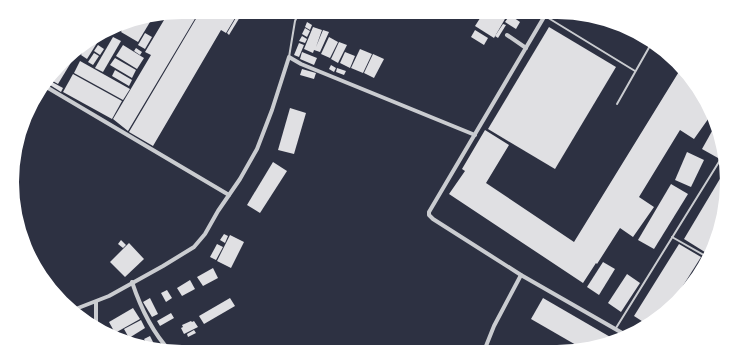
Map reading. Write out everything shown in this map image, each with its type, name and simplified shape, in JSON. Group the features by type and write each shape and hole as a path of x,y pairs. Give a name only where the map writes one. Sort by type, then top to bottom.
{"street":[{"path":"543,19 429,212 429,215 521,275 621,332"},
{"path":"507,35 526,48"},
{"path":"79,308 96,302 163,266 194,247 205,234 257,149 289,57 301,64 475,135"},
{"path":"48,88 229,195"},
{"path":"486,345 494,326 521,275"},
{"path":"132,282 141,304 158,337 164,344"},
{"path":"96,302 96,321"}],"lane":[{"path":"289,57 296,19"},
{"path":"554,19 635,71"},
{"path":"617,104 649,47"},
{"path":"616,328 719,162"},
{"path":"672,237 703,254"}],"building":[{"path":"195,19 128,131 113,119 151,55 145,52 164,20"},
{"path":"196,19 234,19 226,33 221,30 153,146 129,132"},
{"path":"235,19 239,19 229,35 227,33"},
{"path":"480,19 505,19 494,38 475,26"},
{"path":"507,19 516,19 520,22 516,29 505,22"},
{"path":"150,22 138,42 121,32 122,30"},
{"path":"307,22 312,25 310,30 305,27"},
{"path":"503,24 506,25 498,38 495,36"},
{"path":"313,27 322,30 316,47 323,30 329,32 320,52 314,50 313,53 304,49"},
{"path":"549,27 616,67 555,169 488,129"},
{"path":"305,28 310,31 307,37 302,34"},
{"path":"475,30 488,38 484,45 471,37"},
{"path":"145,33 152,37 145,49 138,45"},
{"path":"302,36 307,39 305,43 299,41"},
{"path":"113,37 121,41 103,72 95,68"},
{"path":"329,37 338,42 330,58 321,54"},
{"path":"97,42 87,59 81,55 91,46"},
{"path":"339,42 347,45 338,63 331,59"},
{"path":"299,43 304,45 299,57 294,55"},
{"path":"98,45 104,49 100,55 94,51"},
{"path":"123,45 144,58 137,69 116,56"},
{"path":"136,48 142,52 140,55 134,51"},
{"path":"360,49 372,54 363,73 351,68"},
{"path":"302,52 317,58 314,65 300,59"},
{"path":"345,52 355,56 350,68 340,63"},
{"path":"94,53 99,56 93,65 88,62"},
{"path":"373,54 384,59 374,78 364,73"},
{"path":"115,58 136,70 132,78 110,65"},
{"path":"80,61 130,89 123,100 74,73"},
{"path":"70,64 58,84 54,82"},
{"path":"331,65 336,68 334,72 329,69"},
{"path":"337,68 346,71 344,75 336,72"},
{"path":"302,69 316,73 314,79 300,75"},
{"path":"115,70 132,80 129,86 112,76"},
{"path":"678,73 693,91 708,120 694,139 680,130 639,197 654,207 633,237 620,228 583,283 449,194 465,171 462,169 485,130 509,145 486,183 574,242"},
{"path":"73,74 122,101 112,119 63,92"},
{"path":"53,83 63,88 61,92 51,86"},
{"path":"290,108 306,113 294,154 278,150"},
{"path":"712,132 718,158 702,149"},
{"path":"687,152 704,160 691,187 675,180"},
{"path":"273,162 287,171 260,213 247,205"},
{"path":"720,179 720,193 717,214 704,252 684,239"},
{"path":"671,184 688,194 654,249 638,240"},
{"path":"224,234 228,236 225,243 220,240"},
{"path":"230,235 244,242 231,268 217,261"},
{"path":"121,240 126,245 123,248 118,244"},
{"path":"129,243 144,259 125,277 110,262"},
{"path":"217,244 223,247 216,260 210,257"},
{"path":"679,244 701,257 680,289 664,305 642,321 634,316"},
{"path":"603,262 615,269 599,295 587,287"},
{"path":"213,268 218,278 203,286 197,277"},
{"path":"627,274 640,283 621,312 608,303"},
{"path":"190,280 195,289 182,296 177,288"},
{"path":"167,290 172,298 166,302 161,293"},
{"path":"150,298 158,314 152,317 143,302"},
{"path":"230,298 235,306 204,324 199,316"},
{"path":"543,298 609,336 575,344 531,319"},
{"path":"133,308 140,319 117,332 113,330 109,322"},
{"path":"171,313 174,318 160,326 157,321"},
{"path":"141,320 145,328 131,336 127,335 124,329"},
{"path":"194,321 198,327 184,334 181,328 183,327 182,325"},
{"path":"194,330 196,333 188,337 187,334"},
{"path":"150,336 153,343 145,340 144,339"}]}
